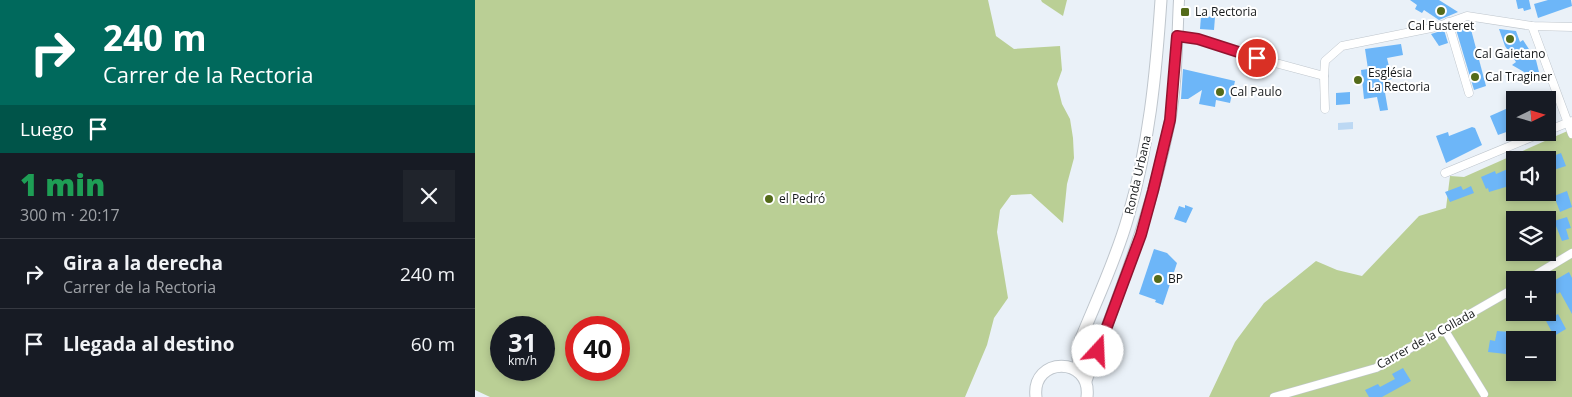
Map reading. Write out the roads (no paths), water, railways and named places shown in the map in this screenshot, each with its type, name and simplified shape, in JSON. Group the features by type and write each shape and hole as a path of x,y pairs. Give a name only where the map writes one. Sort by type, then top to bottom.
{"main road":[{"name":"Ronda Urbana","path":"1087,389 1078,358 1080,341 1128,219 1140,173 1155,79 1161,0"},
{"name":"Ronda Urbana","path":"1036,397 1036,385 1041,376 1049,369 1059,366 1080,341"},
{"path":"1059,366 1070,367 1087,389"}],"street":[{"path":"1087,389 1141,235 1170,120 1179,0"},
{"path":"1325,109 1325,61 1342,46 1375,38 1395,37 1467,16 1532,26 1572,27"},
{"path":"1448,22 1469,93"},
{"path":"1532,26 1570,122 1572,134"},
{"path":"1177,36 1198,39 1242,54 1324,76"},
{"path":"1556,128 1570,122"},
{"path":"1445,174 1524,141"},
{"path":"1542,271 1572,253"},
{"name":"Carrer de la Collada","path":"1274,397 1376,368 1506,293"},
{"path":"1444,329 1484,394"}],"water":[{"path":"1353,122 1353,129 1338,130 1338,123"}],"place":[{"name":"Cal Fusteret","path":"1441,11"},
{"name":"La Rectoria","path":"1185,12"},
{"name":"Cal Gaietano","path":"1510,39"},
{"name":"Cal Traginer","path":"1475,77"},
{"name":"Església La Rectoria","path":"1358,80"},
{"name":"Cal Paulo","path":"1220,92"},
{"name":"el Pedró","path":"769,199"},
{"name":"BP","path":"1158,279"}]}
